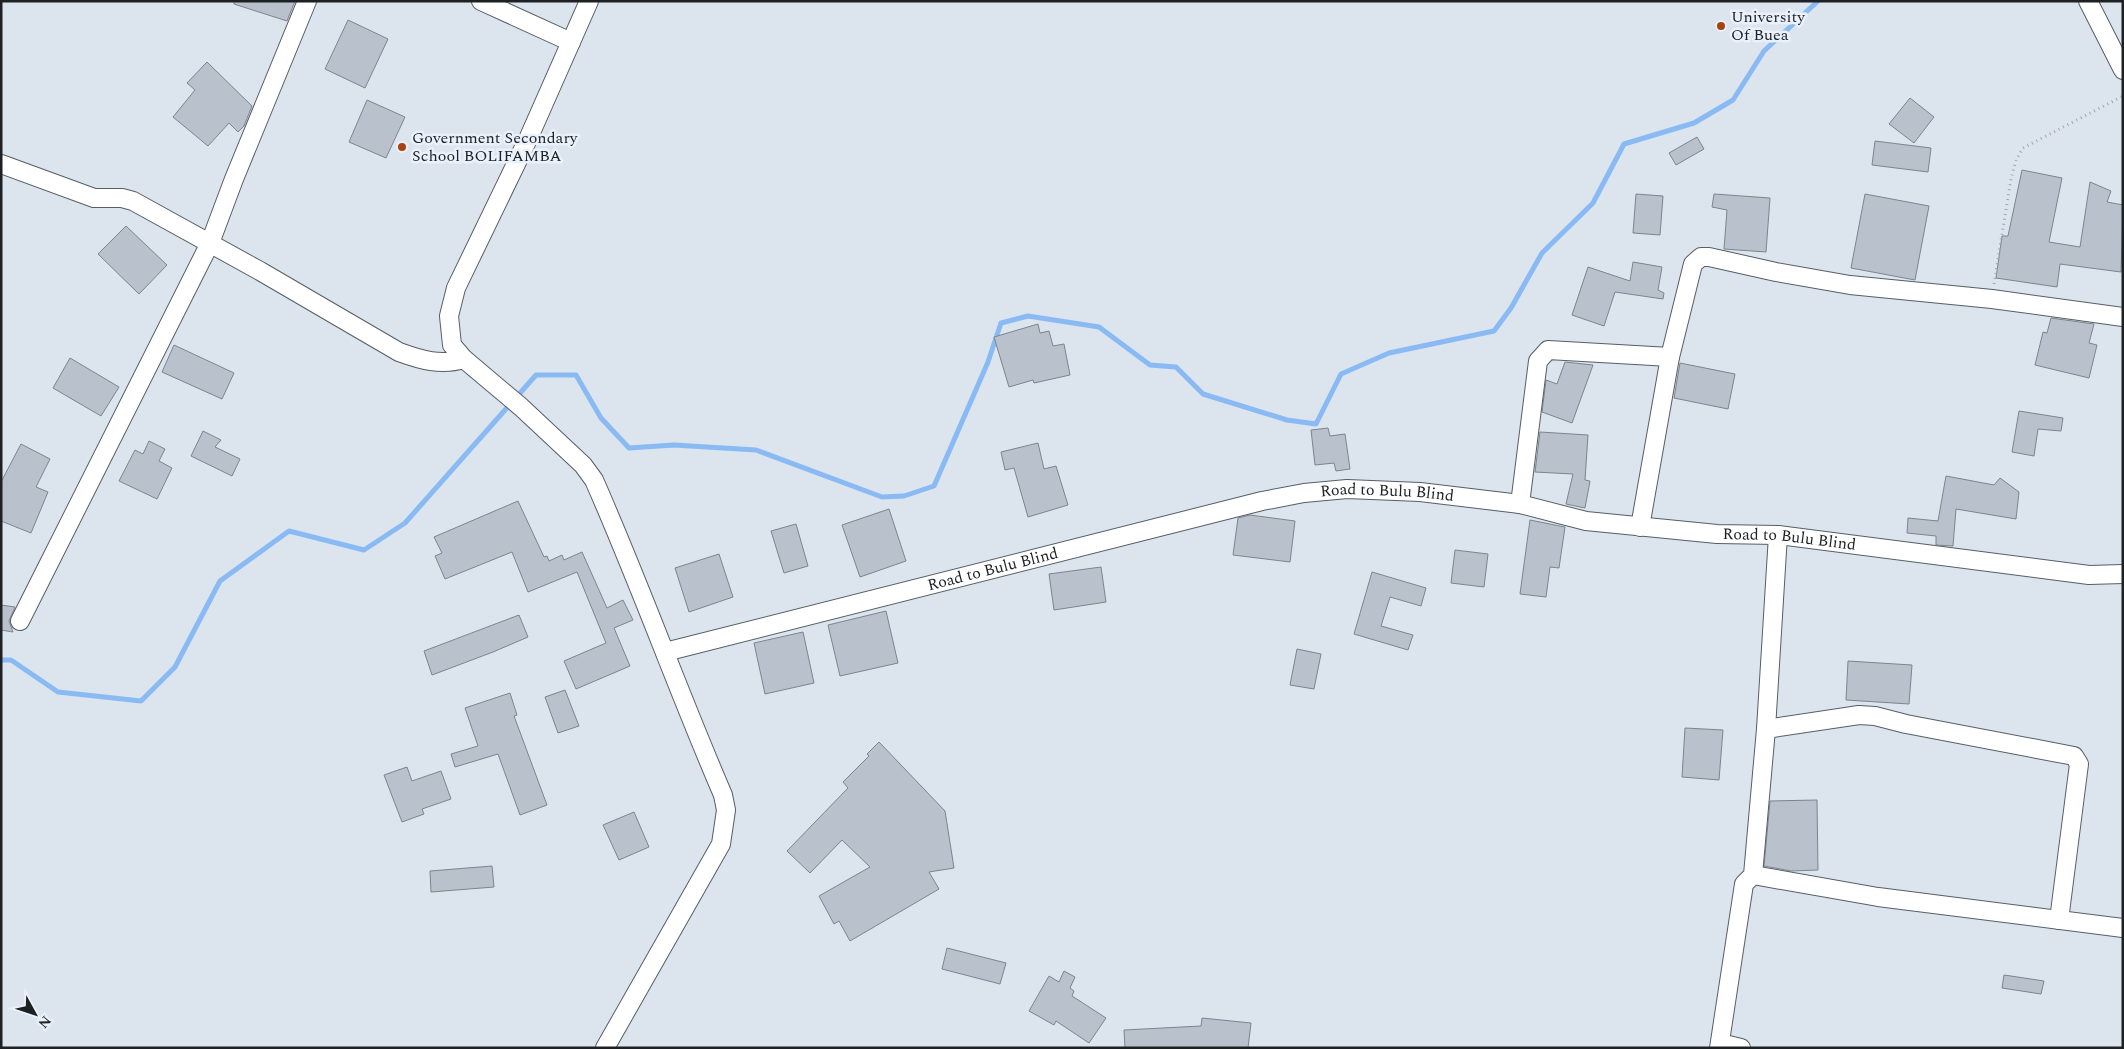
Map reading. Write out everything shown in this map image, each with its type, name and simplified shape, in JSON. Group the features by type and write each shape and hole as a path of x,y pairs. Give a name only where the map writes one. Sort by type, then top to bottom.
{"street":[{"path":"20,621 210,243 234,179 308,1"},
{"path":"481,1 571,42"},
{"path":"589,1 529,138 456,288 449,316 452,345 464,359 521,407 583,465 594,480 665,652 684,705 723,795 726,810 720,844 604,1048"},
{"path":"2088,1 2123,70"},
{"path":"1,164 94,198 122,198 133,201 210,243 398,352 424,361 442,363 451,363 464,359"},
{"path":"1640,527 1670,357 1693,264 1701,257 1850,285 1992,299 2123,316"},
{"path":"1520,504 1538,360 1543,354 1548,350 1670,357"},
{"name":"Road to Bulu Blind","path":"665,652 1262,501 1304,493 1357,488 1420,492 1520,504 1586,522 1716,534 1778,534 2089,575 2123,574"},
{"path":"1741,1048 1720,1046 1744,884 1752,875 1766,729 1778,534"},
{"path":"1766,729 1859,715 1875,716 1906,724 2074,756 2078,759 2079,764 2059,920"},
{"path":"1752,875 1878,897 2123,928"}],"path":[{"path":"1992,299 2011,179 2016,160 2023,148 2123,96"}],"building":[{"path":"234,1 295,1 287,21 234,4"},
{"path":"348,20 388,39 365,88 325,69"},
{"path":"207,62 252,106 244,126 238,132 229,123 208,146 173,117 195,90 187,83"},
{"path":"1910,98 1934,117 1914,143 1889,124"},
{"path":"367,100 405,117 386,158 349,142"},
{"path":"1697,137 1704,149 1676,165 1669,153"},
{"path":"1875,141 1931,148 1928,172 1872,165"},
{"path":"2022,170 2062,178 2049,242 2080,247 2090,182 2111,191 2107,202 2123,205 2121,272 2060,264 2057,287 1996,278 2002,236 2008,236"},
{"path":"1636,194 1663,196 1660,235 1633,233"},
{"path":"1714,194 1770,198 1766,252 1724,249 1727,210 1712,207"},
{"path":"1865,194 1929,206 1915,280 1851,268"},
{"path":"126,226 167,265 139,294 98,254"},
{"path":"1633,262 1662,267 1658,290 1664,293 1663,299 1615,292 1604,326 1572,315 1588,267 1630,281"},
{"path":"2051,318 2094,324 2089,343 2097,345 2089,378 2035,365 2043,332 2047,333"},
{"path":"1038,324 1040,333 1049,331 1053,346 1064,344 1070,375 1034,383 1033,380 1009,387 994,337"},
{"path":"174,345 234,373 222,399 162,372"},
{"path":"70,358 119,387 101,416 53,388"},
{"path":"1565,362 1593,365 1572,423 1542,412 1546,380 1557,384"},
{"path":"1680,363 1735,374 1728,409 1674,398"},
{"path":"2019,411 2063,418 2061,431 2038,429 2034,456 2012,452"},
{"path":"1328,428 1330,436 1345,434 1350,469 1336,471 1334,463 1315,465 1311,430"},
{"path":"203,431 221,440 215,447 240,459 232,476 191,456"},
{"path":"1540,432 1588,435 1585,480 1590,481 1585,508 1566,504 1573,474 1535,472"},
{"path":"149,441 165,449 159,461 172,468 157,499 119,481 135,450 143,454"},
{"path":"1038,443 1044,469 1056,466 1068,505 1028,517 1014,468 1005,470 1001,452"},
{"path":"21,444 50,459 36,487 48,492 31,533 1,521 1,482"},
{"path":"1946,476 1994,485 2000,478 2019,492 2016,519 1956,509 1953,546 1936,545 1936,536 1907,533 1908,518 1938,521"},
{"path":"518,501 544,557 547,556 549,561 562,555 564,560 582,552 607,608 623,600 633,620 614,628 630,666 576,689 564,661 606,643 577,572 528,592 512,552 445,579 435,556 442,553 434,537"},
{"path":"889,509 906,561 860,577 842,525"},
{"path":"1250,515 1295,521 1290,562 1233,555 1238,518"},
{"path":"1530,520 1565,527 1559,568 1550,567 1546,597 1520,594"},
{"path":"796,524 808,566 784,573 771,531"},
{"path":"1455,550 1488,554 1484,587 1451,583"},
{"path":"719,554 733,597 689,612 675,568"},
{"path":"1101,567 1106,602 1054,610 1049,574"},
{"path":"1372,572 1426,588 1421,606 1390,597 1381,626 1413,635 1408,650 1354,634"},
{"path":"1,605 15,607 9,621 13,632 1,630"},
{"path":"886,611 898,663 840,676 828,625"},
{"path":"519,615 528,637 432,675 424,651"},
{"path":"803,632 814,683 765,694 754,643"},
{"path":"1297,649 1321,654 1314,689 1290,685"},
{"path":"1848,661 1912,665 1909,704 1846,700"},
{"path":"565,690 579,726 558,733 545,697"},
{"path":"510,693 517,715 514,716 547,805 520,815 498,754 455,767 451,754 478,746 465,708"},
{"path":"1685,728 1723,730 1719,780 1682,777"},
{"path":"879,742 945,811 954,868 929,872 939,889 850,941 839,921 834,924 819,896 870,867 842,840 810,873 787,851 848,788 843,782 869,756 867,754"},
{"path":"407,767 412,781 441,771 451,799 422,809 424,814 402,822 384,775"},
{"path":"1817,800 1818,870 1791,871 1764,866 1770,801"},
{"path":"634,812 649,847 619,860 603,825"},
{"path":"492,866 494,887 431,892 430,871"},
{"path":"947,948 1006,963 1000,984 942,969"},
{"path":"1064,971 1075,977 1070,988 1074,991 1072,996 1106,1018 1089,1043 1056,1021 1054,1025 1029,1011 1049,976 1059,982"},
{"path":"2004,975 2044,981 2041,994 2002,988"},
{"path":"1202,1018 1251,1023 1248,1048 1125,1048 1124,1030 1201,1026"}],"waterway":[{"path":"1,660 11,660 58,692 141,701 175,667 220,581 289,531 364,550 405,523 536,375 576,375 601,418 629,448 674,445 756,450 882,497 904,496 934,486 988,362 1001,323 1028,316 1099,327 1150,365 1176,367 1203,394 1287,420 1316,424 1341,374 1389,353 1494,331 1511,308 1542,253 1593,203 1624,144 1694,123 1733,100 1764,51 1818,1"}],"place":[{"name":"University Of Buea","path":"1721,26"},
{"name":"Government Secondary School BOLIFAMBA","path":"402,147"}]}
